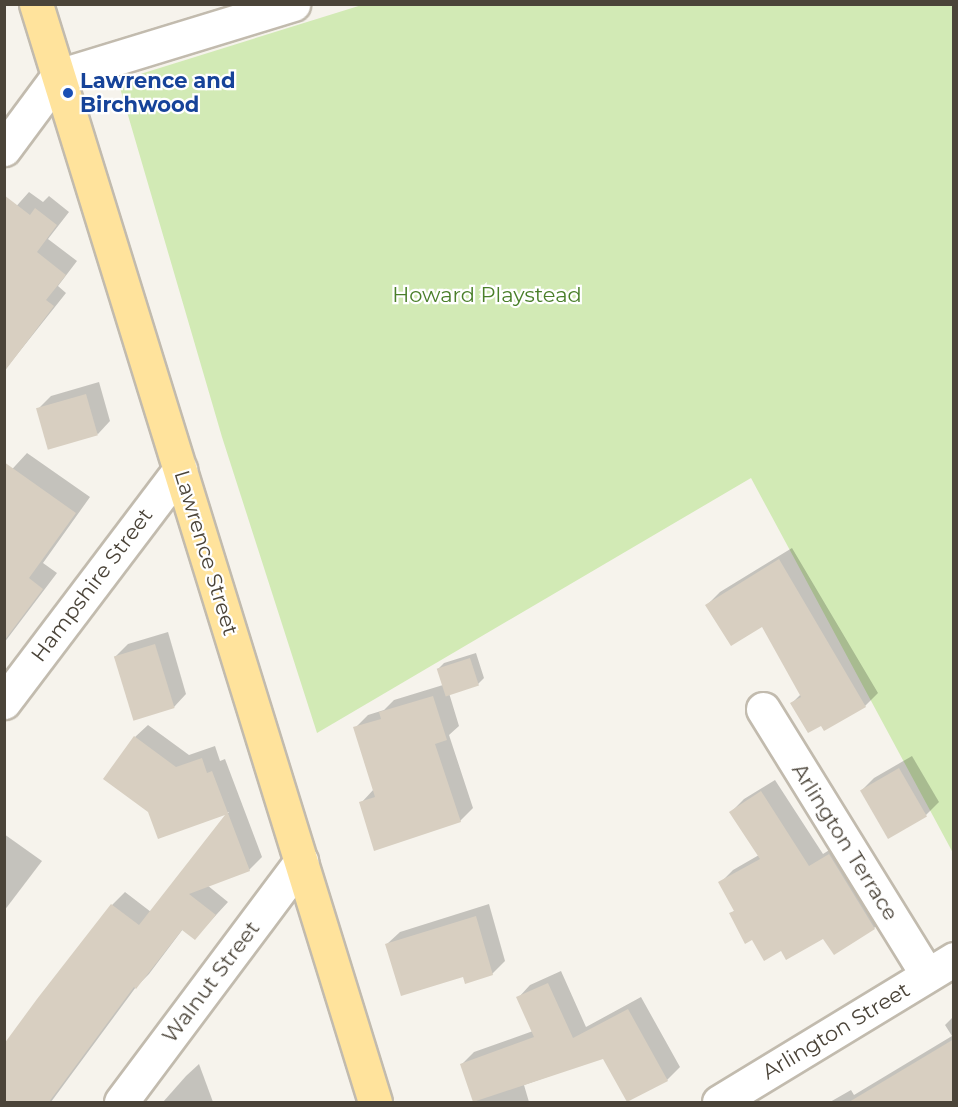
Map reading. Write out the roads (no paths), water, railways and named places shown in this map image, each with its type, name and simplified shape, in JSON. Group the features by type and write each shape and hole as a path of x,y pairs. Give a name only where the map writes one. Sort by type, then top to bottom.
{"main road":[{"name":"Lawrence Street","path":"36,4 375,1102"}],"street":[{"path":"4,149 58,76 293,4"},
{"name":"Hampshire Street","path":"4,702 180,469"},
{"name":"Arlington Terrace","path":"763,709 940,967"},
{"name":"Walnut Street","path":"121,1102 301,861"},
{"name":"Arlington Street","path":"719,1102 940,967"}],"place":[{"name":"Lawrence and Birchwood","path":"68,93"}],"park label":[{"name":"Howard Playstead","path":"487,295"}]}
